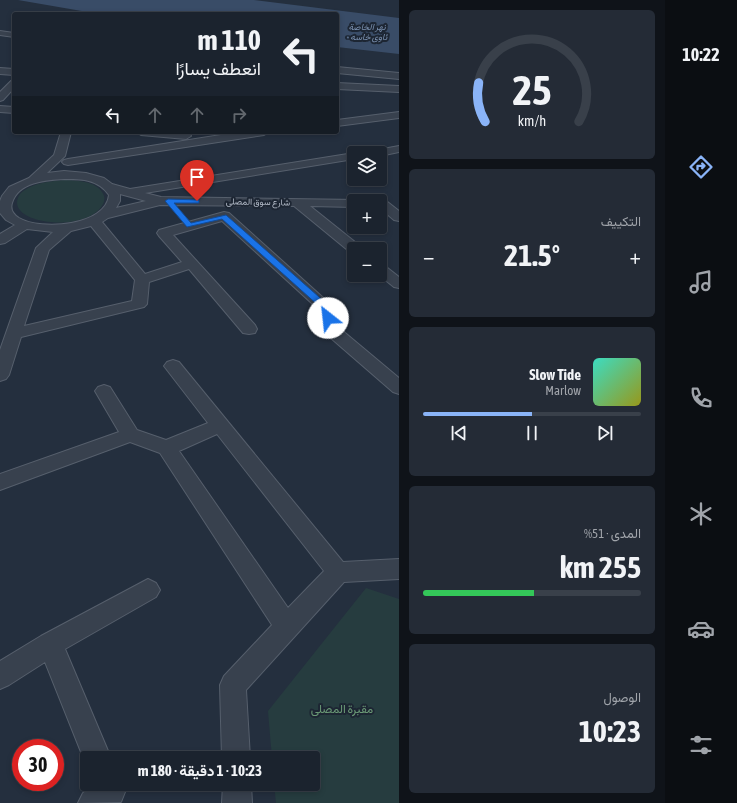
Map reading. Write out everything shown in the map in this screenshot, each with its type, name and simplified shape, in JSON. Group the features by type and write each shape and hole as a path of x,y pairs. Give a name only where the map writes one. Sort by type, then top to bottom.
{"street":[{"path":"0,29 12,34"},
{"path":"0,33 12,34"},
{"path":"0,42 12,34"},
{"path":"339,70 399,76"},
{"path":"0,71 12,72"},
{"path":"339,76 399,82"},
{"path":"0,98 12,85"},
{"path":"339,86 399,89"},
{"path":"0,109 12,110"},
{"path":"344,112 396,116"},
{"path":"339,123 396,116"},
{"path":"64,159 66,134"},
{"path":"164,134 211,138"},
{"path":"0,190 19,186 33,180 64,159 246,134"},
{"path":"387,151 399,149"},
{"path":"127,192 347,157"},
{"name":"شارع سوق المصلى","path":"64,159 110,187 165,201"},
{"path":"33,180 64,175 80,175 94,178"},
{"path":"19,186 8,196 2,206 7,214 14,220 29,226 48,229 66,228"},
{"path":"14,334 139,304 142,280 99,218 113,205 115,195 110,187"},
{"path":"165,201 189,226"},
{"name":"شارع سوق المصلى","path":"66,228 132,206 165,201 347,203"},
{"path":"298,203 347,243"},
{"path":"387,203 399,203"},
{"path":"387,208 399,217"},
{"path":"249,329 164,233 224,216 324,306 331,329 399,388"},
{"path":"0,240 29,226"},
{"path":"29,226 38,235 43,248"},
{"path":"1,367 14,334 43,248 66,228"},
{"path":"142,280 191,264"},
{"path":"387,275 399,284"},
{"path":"173,366 338,572"},
{"path":"104,391 130,435"},
{"path":"167,448 221,425"},
{"path":"0,482 130,435 167,448 287,627"},
{"path":"236,751 233,685 338,572 399,569"},
{"path":"0,676 50,644 148,590"},
{"path":"50,644 94,751"},
{"path":"93,803 110,791"},
{"path":"236,791 237,803"}],"green space":[{"path":"66,180 86,182 99,188 104,195 103,204 94,214 80,220 64,222 48,222 33,219 22,213 17,204 20,194 25,190 35,185"},
{"name":"مقبرة المصلى","path":"366,588 399,599 399,803 276,803 275,791 320,791 320,751 271,751 268,711"}],"water":[{"name":"نهر الخاصة - ئاوی خاسە","path":"18,0 254,0 399,18 399,54 339,47 339,12 87,12"}],"route":[{"path":"197,201 168,201 189,226 224,216 324,306 328,318"}]}
